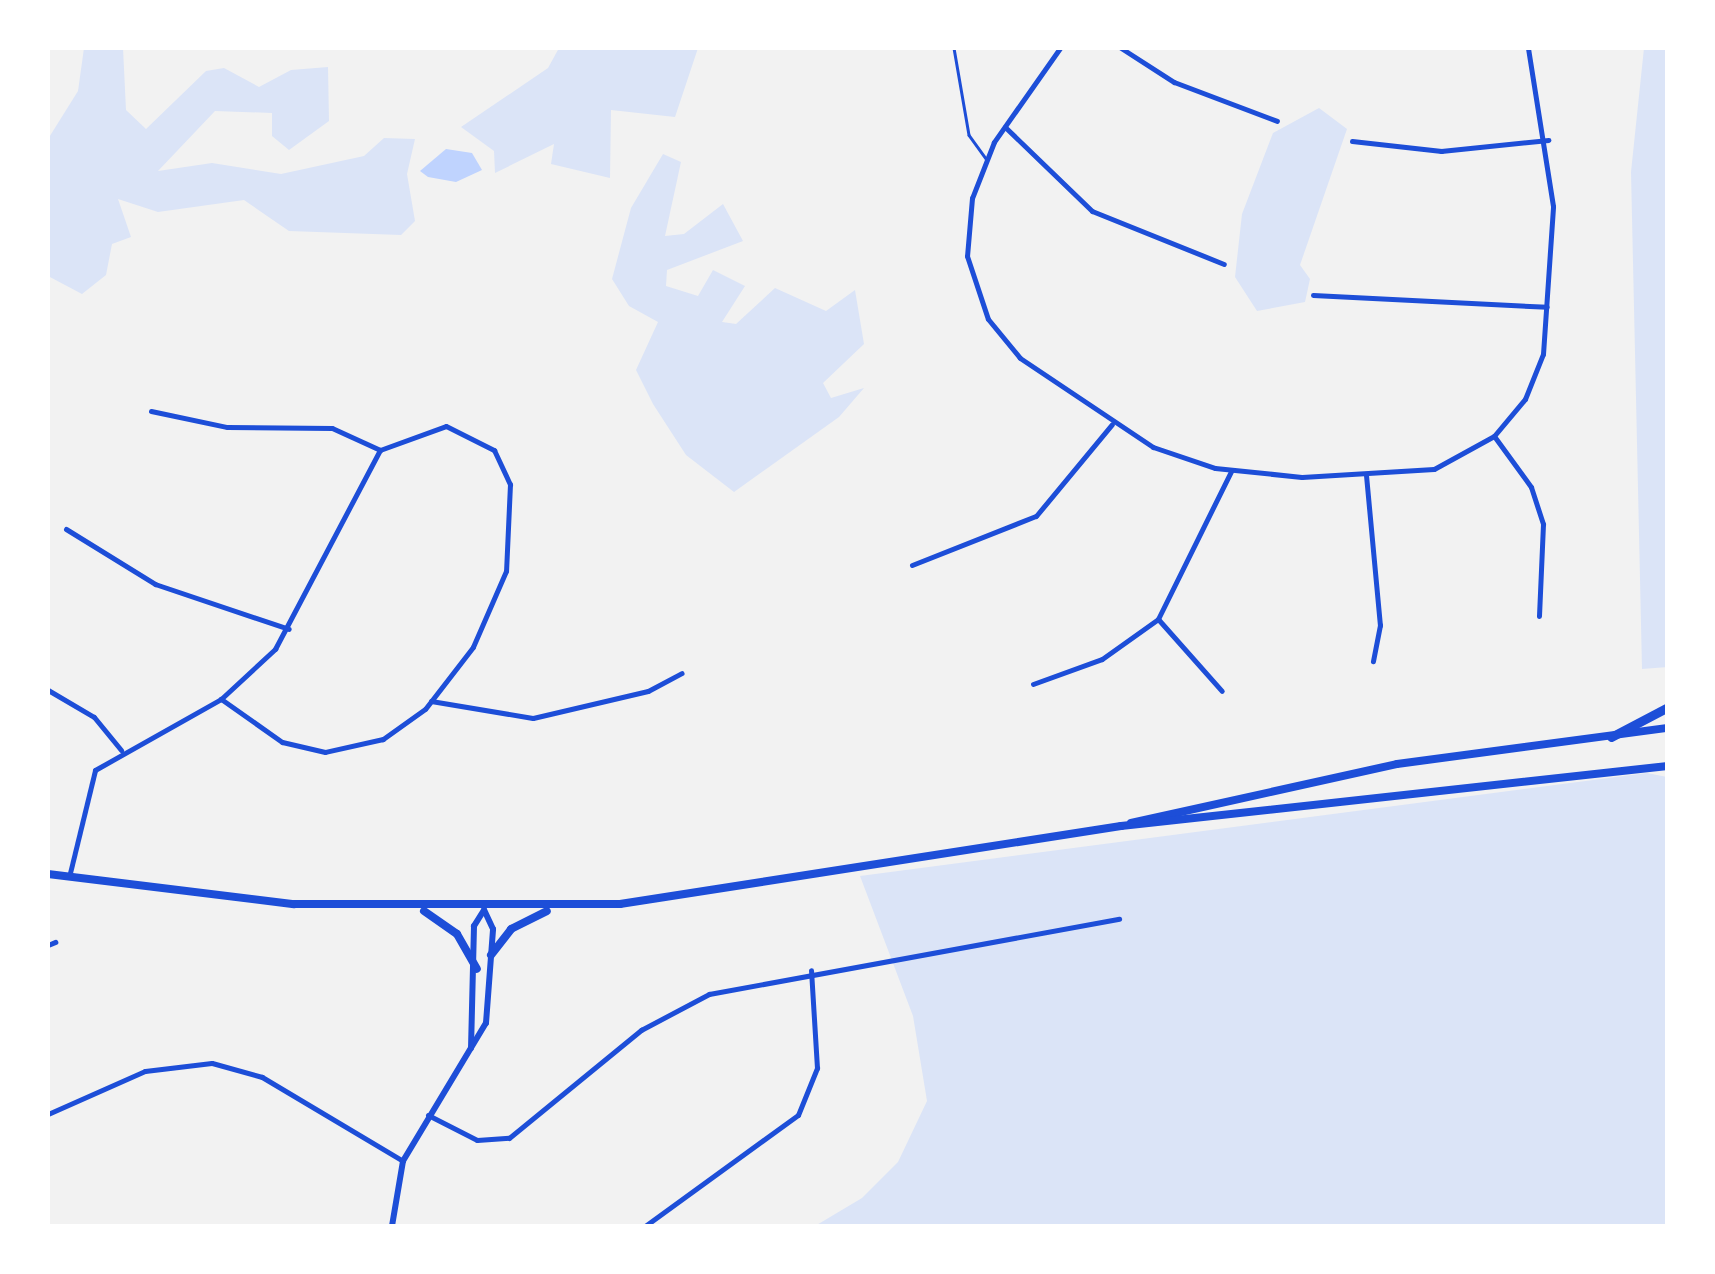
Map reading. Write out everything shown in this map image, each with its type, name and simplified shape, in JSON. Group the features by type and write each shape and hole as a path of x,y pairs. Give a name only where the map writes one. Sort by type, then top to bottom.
{"highway":[{"path":"1611,737 1668,706"}],"main road":[{"path":"1122,826 1397,764 1668,728"},
{"path":"48,874 422,910 556,908 755,886 1122,826 1668,766"},
{"path":"490,955 511,929 556,908"},
{"path":"422,910 456,934 477,969"}],"street":[{"path":"1060,48 986,158 966,242 988,319 1020,358 1112,424 1231,471 1366,475 1434,469 1494,436 1536,377 1547,307 1548,140 1528,48"},
{"path":"1122,48 1174,82 1277,122"},
{"path":"1005,126 1092,211 1224,264"},
{"path":"1352,141 1441,151 1548,140"},
{"path":"1313,295 1547,307"},
{"path":"151,411 227,427 332,428 380,450"},
{"path":"912,565 1036,516 1112,424"},
{"path":"69,877 87,784 121,750 221,700 290,629 380,450 427,428 464,430 494,450 510,484 511,540 496,602 431,701 383,739 325,752 282,742 221,700"},
{"path":"1494,436 1536,498 1546,577 1539,616"},
{"path":"1033,684 1102,659 1158,619 1231,471"},
{"path":"1366,475 1380,625 1374,661"},
{"path":"66,529 155,584 290,629"},
{"path":"1158,619 1222,692"},
{"path":"431,701 533,718 648,691 682,673"},
{"path":"48,690 94,717 121,750"},
{"path":"392,1226 403,1161 486,1023 490,955 484,910"},
{"path":"471,1048 477,969 474,926 484,910"},
{"path":"428,1116 476,1140 509,1138 674,1010 745,982 1120,918"},
{"path":"645,1226 798,1115 818,1068 811,970"},
{"path":"48,1114 145,1071 212,1063 262,1077 403,1161"}],"lane":[{"path":"954,48 969,135 986,158"}],"shaded area":[{"path":"84,48 123,48 126,110 146,129 206,71 224,68 259,87 291,70 328,67 329,121 289,150 272,136 272,113 215,111 158,171 212,163 281,174 364,156 384,138 415,139 407,174 415,221 401,235 289,231 244,200 158,212 118,199 131,237 112,244 106,275 82,294 48,276 48,139 78,91"},
{"path":"559,48 698,48 675,117 611,110 610,178 551,164 554,144 495,173 494,151 461,127 548,68"},
{"path":"1644,48 1668,48 1668,667 1642,669 1631,172"},
{"path":"1319,108 1347,129 1300,265 1310,279 1305,302 1257,311 1235,277 1242,214 1273,133"},
{"path":"663,154 681,162 665,236 684,234 723,204 743,241 667,270 666,286 698,296 713,270 745,286 722,322 736,324 775,288 826,311 855,290 864,344 823,383 831,398 864,388 839,417 734,492 686,455 653,404 636,370 658,322 629,306 612,279 631,208"},
{"path":"1647,773 1667,777 1667,1226 815,1226 862,1198 898,1162 927,1101 913,1016 860,876"}],"water":[{"path":"446,149 472,153 482,170 456,182 428,177 420,171"}]}
